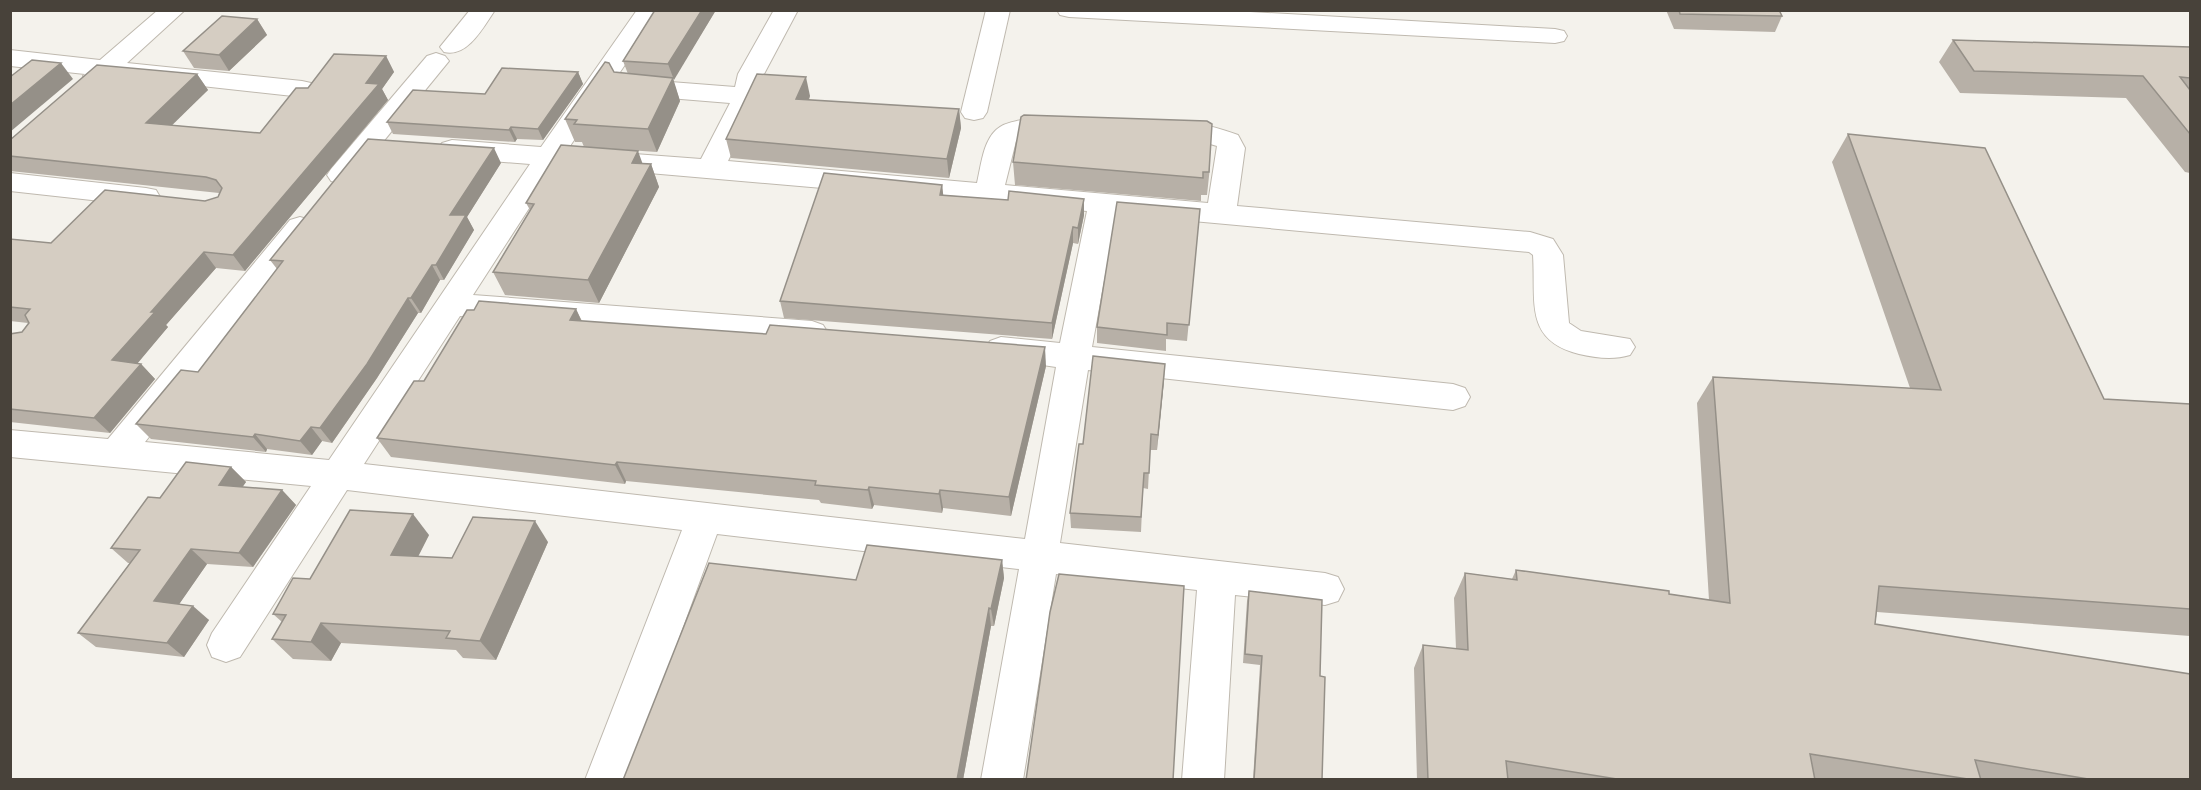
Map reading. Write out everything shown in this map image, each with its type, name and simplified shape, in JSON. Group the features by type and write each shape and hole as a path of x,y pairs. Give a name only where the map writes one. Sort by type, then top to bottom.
{"street":[{"path":"80,91 173,10"},
{"path":"116,454 368,142 483,10"},
{"path":"226,645 549,156 650,10"},
{"path":"711,167 746,96 751,74 786,10"},
{"path":"974,112 998,10"},
{"path":"1069,10 1555,36"},
{"path":"10,58 302,90"},
{"path":"632,87 746,96"},
{"path":"989,194 1002,138 1009,132 1020,127 1090,129"},
{"path":"1137,130 1207,132 1228,141 1231,148 1221,215"},
{"path":"368,142 711,167 1103,205 1530,242 1543,246 1548,255 1554,327 1560,336 1571,340 1619,347"},
{"path":"10,182 171,200"},
{"path":"1002,780 1042,555 1074,355 1103,205"},
{"path":"453,304 835,335"},
{"path":"966,346 1074,355 1453,397"},
{"path":"10,443 339,475 1325,589"},
{"path":"606,780 705,517"},
{"path":"1203,780 1217,577"}],"building":[{"path":"655,10 702,10 668,64 623,61"},
{"path":"1679,10 1779,10 1782,16 1680,14"},
{"path":"222,16 257,19 219,55 183,51"},
{"path":"1953,40 2190,47 2190,78 2180,77 2190,90 2190,134 2143,76 1974,71"},
{"path":"334,54 386,56 366,83 379,84 233,255 204,252 151,312 155,312 112,360 141,364 94,418 10,409 10,334 22,332 29,323 25,315 30,309 10,307 10,239 51,243 105,190 205,201 218,197 222,188 216,180 206,177 10,156 10,140 97,65 197,74 146,123 260,133 296,88 308,88"},
{"path":"32,60 61,63 10,105 10,77"},
{"path":"605,62 609,63 614,72 673,78 648,129 574,124 577,120 565,119"},
{"path":"502,68 578,72 538,129 511,127 509,130 387,122 413,90 485,94"},
{"path":"757,74 806,77 796,99 959,109 947,159 726,139"},
{"path":"1024,115 1207,121 1212,124 1209,172 1203,172 1203,178 1013,162 1021,117"},
{"path":"1848,134 1985,148 2104,399 2190,404 2190,609 1879,586 1875,624 2190,674 2190,780 2094,780 1975,760 1981,780 1974,780 1810,754 1815,780 1623,780 1506,761 1508,780 1428,780 1423,645 1468,650 1465,573 1517,580 1516,570 1669,591 1669,594 1730,603 1713,377 1941,390"},
{"path":"368,139 494,148 450,215 466,215 436,265 432,265 411,298 408,298 367,364 320,428 311,427 300,441 255,434 253,437 136,424 181,370 198,372 283,261 270,260"},
{"path":"561,145 638,151 632,163 651,164 588,280 493,272 534,204 526,203"},
{"path":"824,173 942,185 940,195 1008,200 1009,191 1084,199 1078,228 1073,227 1052,323 780,301"},
{"path":"1117,202 1200,209 1189,325 1167,323 1167,335 1097,327"},
{"path":"479,301 576,309 570,320 766,334 770,325 1045,347 1009,497 940,490 939,494 869,487 868,490 815,485 816,481 617,462 615,465 377,438 414,381 424,381 467,310 474,310"},
{"path":"1093,356 1165,364 1158,435 1151,434 1149,473 1144,473 1141,517 1070,513 1079,444 1083,444"},
{"path":"186,462 231,467 219,485 282,490 239,553 191,549 154,601 193,606 167,643 78,633 140,550 111,548 148,497 160,498"},
{"path":"350,510 413,514 391,555 452,558 473,517 535,521 480,641 446,638 450,631 321,623 311,642 272,639 286,615 273,614 293,578 310,579"},
{"path":"867,545 1002,560 991,609 989,608 957,780 623,780 709,563 856,580"},
{"path":"1059,574 1184,586 1173,780 1026,780 1050,612"},
{"path":"1249,591 1322,600 1320,676 1325,677 1322,780 1254,780 1262,656 1245,654"}]}
